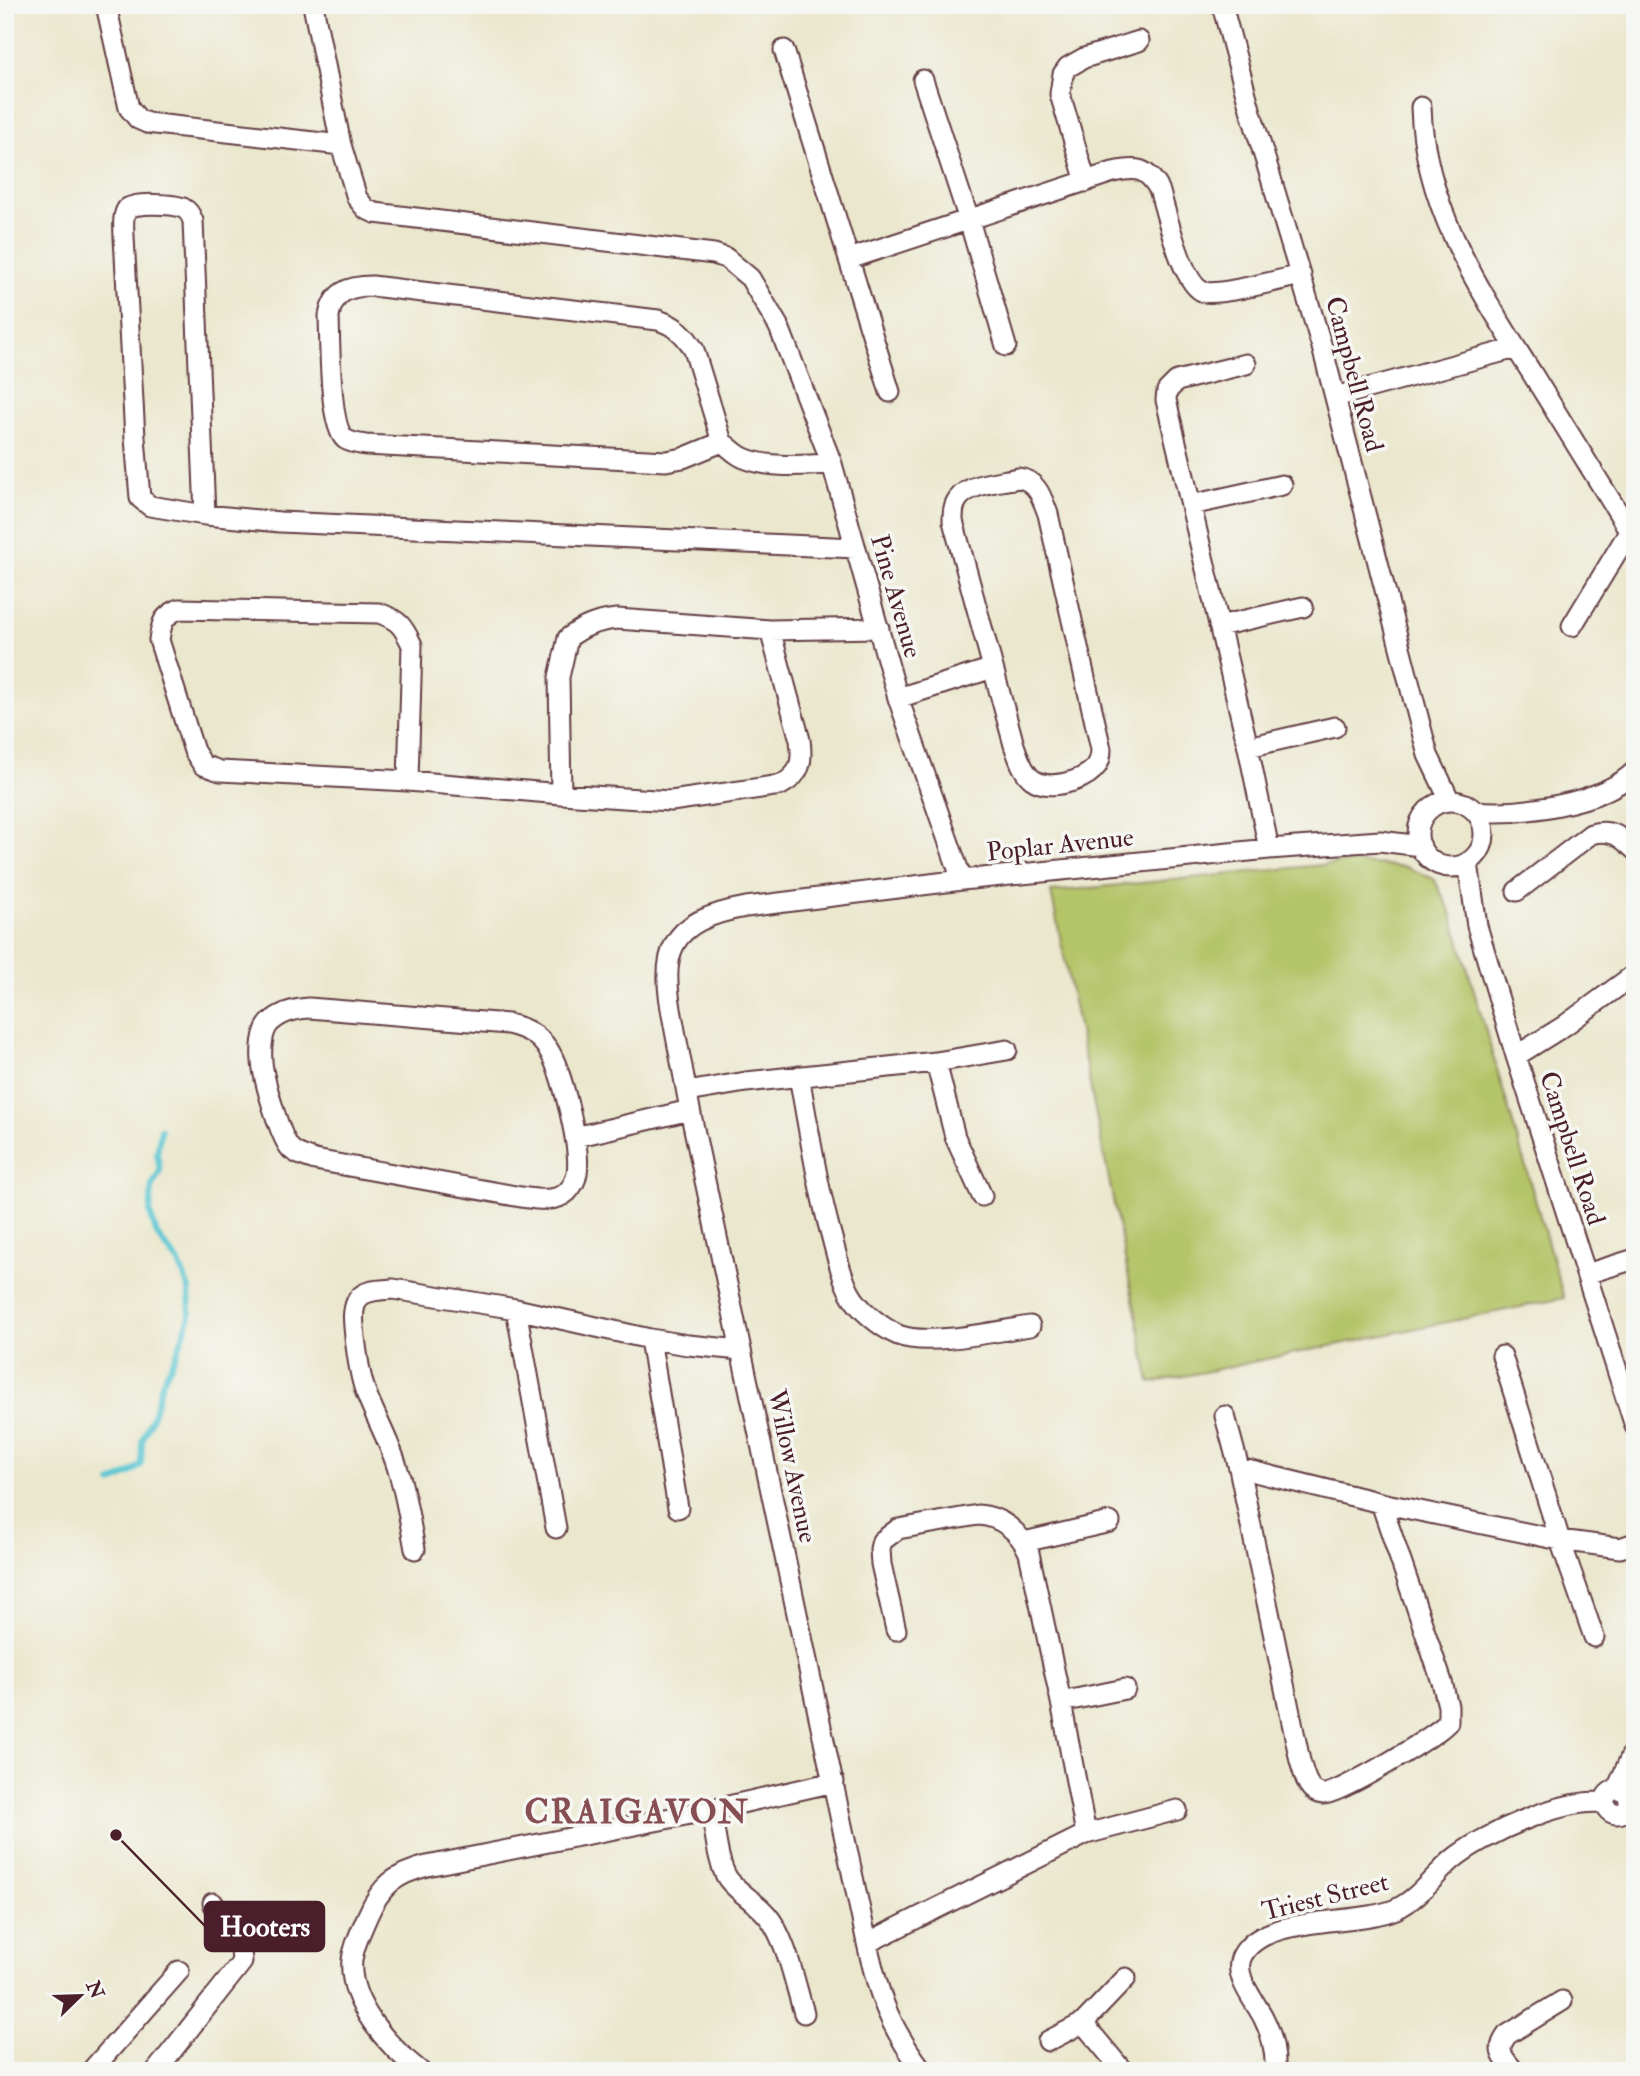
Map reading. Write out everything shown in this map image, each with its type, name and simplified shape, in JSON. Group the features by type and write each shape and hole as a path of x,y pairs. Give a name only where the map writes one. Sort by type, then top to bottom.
{"street":[{"path":"106,5 129,107 138,119 147,123 341,145"},
{"name":"Pine Avenue","path":"313,5 341,145 357,198 366,209 375,214 714,254 726,258 750,278 779,327 832,464 898,698 962,880"},
{"name":"Campbell Road","path":"1223,7 1250,109 1335,397 1428,755 1450,801"},
{"path":"1086,182 1060,94 1063,74 1068,67 1084,58 1139,41"},
{"path":"784,50 890,392"},
{"path":"923,80 1006,345"},
{"path":"1421,107 1425,155 1450,232 1516,348 1632,526 1572,626"},
{"path":"849,259 1127,169 1142,170 1153,178 1184,268 1191,280 1203,291 1249,286 1301,275"},
{"path":"205,515 192,221 188,212 178,206 133,205 125,215 124,237 135,438 141,498 150,506 205,515 294,523 856,548"},
{"path":"722,442 683,458 666,461 366,445 354,442 345,438 340,431 334,410 329,316 331,303 344,291 372,286 658,320 680,331 694,350 722,442 744,458 779,466 832,464"},
{"path":"1335,397 1516,348"},
{"path":"1246,364 1177,381 1167,391 1167,400 1248,747 1269,849"},
{"path":"1025,478 1035,485 1048,514 1101,749 1100,761 1094,769 1080,779 1054,785 1039,783 1030,777 1021,765 1014,745 993,668 953,522 953,507 965,492 1025,478"},
{"path":"1191,505 1282,485"},
{"path":"1219,626 1303,607"},
{"path":"408,781 412,645 405,629 395,618 379,613 192,609 179,609 167,615 162,623 159,640 194,751 203,765 220,771 408,781 671,801 781,785 800,767 801,748 770,630"},
{"path":"561,794 559,677 568,638 584,627 598,621 617,619 770,630 879,628"},
{"path":"898,698 993,668"},
{"path":"1248,747 1335,727"},
{"name":"Campbell Road","path":"1425,817 1428,755"},
{"path":"1475,811 1504,813 1534,810 1609,789 1635,771"},
{"path":"1450,801 1468,805 1475,811 1480,818 1484,835 1479,852 1459,865 1433,861 1419,839 1425,817 1439,803 1450,801"},
{"path":"1484,835 1534,810"},
{"name":"Poplar Avenue","path":"1380,841 1425,817"},
{"path":"1517,891 1591,834 1610,832 1618,835 1635,850"},
{"name":"Poplar Avenue","path":"746,907 962,880 1269,849 1380,841 1421,846"},
{"name":"Campbell Road","path":"1459,865 1516,1056 1635,1426"},
{"name":"Willow Avenue","path":"746,907 718,912 691,926 674,945 666,975 669,1004 866,1943 877,1989 888,2018 923,2071"},
{"path":"1516,1056 1564,1026 1635,974"},
{"path":"309,1007 520,1027 530,1031 548,1048 554,1060 575,1137 577,1174 573,1186 556,1198 541,1200 315,1160 292,1150 279,1126 262,1062 264,1033 269,1024 282,1015 309,1007"},
{"path":"575,1137 746,1082 936,1062 1007,1049"},
{"path":"936,1062 956,1136 982,1196"},
{"path":"799,1076 827,1219 842,1273 852,1296 860,1305 882,1325 900,1335 917,1338 946,1338 1030,1326"},
{"path":"1586,1274 1635,1259"},
{"path":"415,1549 400,1473 365,1388 353,1321 358,1300 364,1294 374,1290 393,1289 516,1309 650,1339 741,1350"},
{"path":"516,1309 556,1528"},
{"path":"650,1339 678,1508"},
{"path":"1502,1356 1560,1540 1594,1637"},
{"path":"1225,1416 1239,1468 1300,1761 1309,1786 1315,1792 1323,1794 1347,1786 1436,1734 1448,1722 1448,1706 1442,1682 1381,1503"},
{"path":"1239,1468 1381,1503 1560,1540 1620,1548 1635,1543"},
{"path":"896,1629 880,1549 882,1541 892,1532 905,1527 978,1515 1002,1521 1024,1542 1029,1553 1061,1702 1086,1834"},
{"path":"1024,1542 1110,1522"},
{"path":"1061,1702 1125,1689"},
{"name":"Triest Street","path":"1275,2071 1272,2041 1265,2020 1239,1968 1248,1946 1268,1933 1301,1925 1386,1913 1399,1907 1467,1849 1491,1836 1563,1806 1611,1796 1635,1746"},
{"path":"420,2071 400,2055 382,2034 362,2004 354,1980 354,1948 370,1909 385,1885 412,1870 427,1866 711,1810 834,1782"},
{"path":"711,1810 719,1853 728,1878 774,1923 804,2013"},
{"path":"866,1943 1086,1834 1177,1810"},
{"path":"156,2071 242,1962 241,1950 213,1903"},
{"path":"91,2071 179,1971"},
{"path":"1048,2041 1083,2023 1126,1978"},
{"path":"1514,2071 1501,2053 1501,2043 1507,2035 1562,2001"},
{"path":"1083,2023 1123,2071"}],"green space":[{"path":"1350,862 1406,867 1434,879 1451,912 1564,1298 1150,1383 1051,892"}],"waterway":[{"path":"111,1483 141,1465 142,1441 162,1383 177,1353 190,1316 189,1289 179,1263 157,1235 150,1213 152,1186 160,1171 157,1153 161,1129"}],"place":[{"name":"Hooters","path":"116,1835"}],"district":[{"name":"CRAIGAVON","path":"637,1811"}]}
